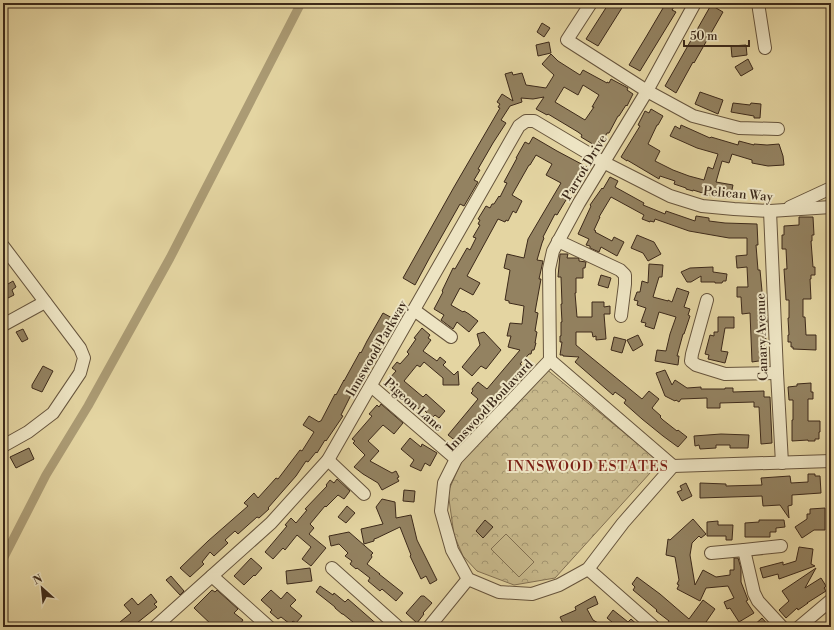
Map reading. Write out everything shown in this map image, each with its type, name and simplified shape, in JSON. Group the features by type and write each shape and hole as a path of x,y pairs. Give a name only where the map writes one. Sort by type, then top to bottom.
{"street":[{"path":"591,3 567,40 647,91 693,116 739,128 778,129"},
{"name":"Parrot Drive","path":"550,360 549,269 553,251 579,202 647,91 695,3"},
{"path":"758,3 765,48"},
{"name":"Innswood Parkway","path":"155,627 271,523 328,460 519,126 526,121 534,121 603,162"},
{"name":"Pelican Way","path":"603,162 670,196 702,206 770,211 831,207"},
{"path":"785,210 831,188"},
{"name":"Canary Avenue","path":"770,211 782,463"},
{"path":"558,241 620,270 625,275 621,316"},
{"path":"3,246 80,348 84,358 80,373 53,413 28,432 3,446"},
{"path":"707,300 691,361 696,365 725,374 777,373"},
{"path":"3,325 45,302"},
{"path":"414,310 451,337"},
{"name":"Innswood Boulavard","path":"468,579 452,550 441,511 444,483 456,459 550,360 673,466"},
{"name":"Pigeon Lane","path":"371,386 456,459"},
{"path":"328,460 364,494"},
{"path":"430,627 468,579 499,592 532,594 559,586 588,569 623,523 673,466 831,461"},
{"path":"711,553 781,546"},
{"path":"744,550 754,593 758,601 782,627"},
{"path":"332,568 398,627"},
{"path":"588,569 654,627"},
{"path":"212,576 270,627"},
{"path":"799,627 831,600"}],"green space":[{"path":"545,368 660,462 555,578 514,585 477,571 463,556 454,535 448,492 462,460"},
{"path":"506,534 534,562 519,577 491,549"}],"building":[{"path":"609,3 625,3 598,46 586,39"},
{"path":"666,3 675,5 672,10 676,12 640,71 629,65"},
{"path":"711,5 723,12 676,93 665,86"},
{"path":"542,23 550,28 544,37 537,32"},
{"path":"549,42 551,53 538,56 536,45"},
{"path":"746,45 747,55 732,57 731,46"},
{"path":"551,54 558,61 580,75 583,70 607,83 609,83 611,79 628,88 627,90 633,94 627,106 626,105 618,116 609,133 607,133 601,145 597,144 596,146 581,137 582,135 578,132 548,114 547,115 536,109 544,97 533,99 521,98 522,102 510,106 501,120 506,123 478,169 480,170 474,180 478,182 464,206 460,204 415,285 403,278 500,108 498,107 500,104 497,102 502,94 513,101 505,74 512,72 513,75 522,73 526,85 546,88 554,75 542,64","holes":["583,85 599,95 592,107 594,107 585,120 555,102 564,87 578,95"]},
{"path":"748,59 753,69 741,76 735,67"},
{"path":"700,92 723,100 718,114 695,104"},
{"path":"733,103 750,105 751,103 761,104 760,118 754,118 754,116 731,112"},
{"path":"651,109 663,116 648,144 660,151 655,161 673,170 704,180 708,167 713,169 718,154 697,148 670,136 675,126 680,129 681,125 710,138 711,137 738,145 739,141 754,145 779,144 784,165 768,166 752,163 752,160 732,154 729,163 722,161 716,182 733,185 731,194 727,193 726,198 686,189 674,184 675,181 660,176 659,179 621,157 640,126 638,125 645,111 649,113"},
{"path":"533,137 587,167 575,191 572,190 557,215 555,214 543,237 544,238 537,260 543,261 535,312 538,313 535,331 537,332 536,343 534,350 532,350 531,354 529,354 520,364 523,366 503,389 504,390 457,442 448,435 478,399 471,393 473,391 472,389 478,382 487,389 520,350 508,347 511,336 507,336 510,323 522,324 524,306 509,303 509,301 505,300 510,270 504,268 507,254 524,258 528,239 561,183 546,175 552,164 536,155 512,195 522,201 516,213 513,211 508,221 506,220 505,222 498,219 467,276 480,283 473,295 460,288 451,305 463,312 464,311 478,321 469,332 457,322 453,329 441,320 444,315 434,309 453,268 455,269 467,248 470,250 476,238 473,237 480,225 478,224 480,220 478,219 486,206 490,208 499,196 500,197 507,183 504,182 516,158 525,142 529,144"},
{"path":"610,177 618,181 615,187 644,203 643,205 665,214 666,211 695,221 696,216 709,218 709,221 757,224 758,245 756,245 758,270 760,270 762,291 761,317 767,317 767,327 765,327 766,342 764,342 765,360 752,362 750,313 742,314 741,297 737,297 737,287 748,287 747,267 737,268 736,256 747,255 747,238 729,238 689,231 655,219 654,222 650,222 642,219 644,215 611,197 599,217 594,230 612,241 614,237 624,242 617,256 601,247 599,252 590,248 590,246 586,245 589,239 578,234 591,206 590,205 602,188 603,189"},
{"path":"799,217 813,217 814,235 812,235 811,241 815,275 811,275 810,279 811,299 803,299 803,317 805,317 806,335 816,335 816,350 793,349 793,347 791,347 791,342 788,342 789,300 786,300 784,269 787,269 786,249 782,249 782,235 784,235 784,226 799,225"},
{"path":"637,235 654,242 661,254 648,261 643,253 631,248"},
{"path":"560,254 568,254 567,258 578,258 579,261 586,262 585,268 583,268 583,278 576,278 575,293 577,317 592,317 592,302 604,302 604,307 610,306 610,314 604,314 606,339 596,340 596,336 593,337 592,332 576,332 576,345 642,399 649,391 659,399 652,408 661,416 660,417 663,420 687,437 678,447 624,403 626,400 615,392 613,395 575,362 579,357 560,355 562,342 560,342 560,336 562,304 561,277 558,277"},
{"path":"649,264 663,265 662,277 659,277 653,297 672,302 677,288 689,292 684,307 690,309 688,315 690,316 677,356 679,356 678,365 655,361 657,350 666,351 676,317 659,312 654,329 645,326 646,323 641,322 646,308 637,305 638,301 634,300 637,292 640,292 642,281 648,283"},
{"path":"713,267 713,272 727,274 726,281 723,281 722,283 701,282 701,276 691,282 687,282 681,272 690,268"},
{"path":"601,275 611,278 608,288 598,285"},
{"path":"13,281 16,287 12,290 14,295 8,298 3,287"},
{"path":"383,313 394,319 376,352 372,350 367,361 369,362 360,380 356,378 350,389 353,391 341,415 343,416 326,441 325,440 317,453 316,452 308,462 306,461 296,476 268,508 269,509 259,518 257,517 238,534 235,531 225,540 228,543 214,556 210,552 202,562 204,564 190,577 180,568 248,506 244,503 254,493 258,498 276,478 278,479 300,450 302,451 314,432 303,425 309,416 319,422 321,421 335,394 336,395 360,352 361,353"},
{"path":"718,317 734,317 734,328 725,328 721,351 728,352 725,363 708,359 709,355 705,354 710,335 714,336 714,332 718,332"},
{"path":"422,328 430,335 428,338 431,340 423,351 437,361 440,357 446,362 443,365 454,375 458,371 459,385 443,385 443,378 424,362 420,367 417,365 404,381 423,397 426,394 445,411 439,418 435,415 432,418 422,408 420,410 412,403 410,405 390,388 391,386 388,384 391,380 389,379 396,371 392,368 397,362 400,364 409,354 407,352 416,339 414,338"},
{"path":"23,329 28,339 22,342 16,332"},
{"path":"484,332 501,350 486,369 481,366 472,376 462,367 480,345 477,334"},
{"path":"638,335 643,345 633,351 627,340"},
{"path":"614,337 626,340 622,353 611,350"},
{"path":"43,366 53,371 42,392 32,388 32,385"},
{"path":"665,370 672,385 675,380 687,388 733,388 733,392 764,391 764,397 770,397 772,443 761,444 759,407 754,407 754,402 720,403 720,408 707,408 707,398 681,399 679,402 676,400 675,401 665,396 656,373"},
{"path":"811,383 813,399 808,399 808,421 820,421 819,439 815,439 815,441 792,441 793,400 789,400 788,387 797,386 797,384"},
{"path":"381,404 403,423 394,434 383,425 368,441 379,451 370,461 392,473 396,471 399,477 397,478 399,481 382,490 378,483 354,467 365,455 353,443 355,441 352,439 372,416 369,414 377,405 379,407"},
{"path":"721,434 749,435 748,448 730,448 730,445 716,445 716,448 700,449 699,445 695,446 694,436"},
{"path":"410,438 421,447 422,444 437,453 430,466 425,463 421,471 410,466 414,460 401,449"},
{"path":"29,448 34,459 16,468 10,457"},
{"path":"808,474 820,476 821,493 792,495 792,505 788,506 789,518 780,505 763,506 762,496 700,498 700,483 726,484 726,486 762,485 761,478 790,476 791,483 808,482"},
{"path":"337,479 350,491 344,499 338,495 326,507 325,506 310,524 314,528 309,534 326,548 311,566 302,559 311,547 297,535 285,550 283,548 273,559 265,552 287,526 285,525 291,518 296,523 307,510 305,509 327,486 326,485 330,480 334,483"},
{"path":"686,483 692,496 682,501 677,492 682,490 680,486"},
{"path":"404,490 415,491 414,502 403,501"},
{"path":"382,499 395,502 396,518 411,515 417,540 437,580 430,584 426,576 421,579 410,556 411,555 400,527 374,539 374,541 364,544 361,529 383,524 376,507"},
{"path":"347,506 355,513 346,523 338,517"},
{"path":"825,508 825,530 814,530 802,538 795,527 807,519 807,514 810,514 810,509"},
{"path":"693,519 706,534 701,538 699,536 692,543 690,555 695,585 703,570 716,577 730,575 730,570 734,570 734,558 738,558 741,568 741,582 748,600 746,601 754,613 739,622 730,608 727,609 724,602 734,598 728,586 706,588 700,601 677,589 679,580 675,557 666,555 668,539 670,540"},
{"path":"485,520 493,527 483,538 476,531"},
{"path":"759,520 784,520 785,527 776,528 776,532 770,532 770,537 745,537 745,523 759,522"},
{"path":"718,521 718,525 733,525 732,540 726,540 726,536 707,536 707,522"},
{"path":"349,532 373,553 367,564 403,593 396,601 382,589 380,591 368,581 370,578 350,564 352,561 345,556 348,553 339,544 331,546 329,536"},
{"path":"799,547 813,549 811,564 815,566 779,579 778,574 763,578 760,568 783,562 783,565 796,561"},
{"path":"251,558 262,568 244,585 234,576"},
{"path":"310,568 312,581 287,584 286,571"},
{"path":"816,568 805,588 821,578 826,586 824,588 826,591 798,610 797,608 786,618 779,610 789,601 782,591"},
{"path":"171,576 184,591 180,595 166,580"},
{"path":"637,577 660,594 689,619 703,600 715,609 706,622 712,627 673,627 668,623 669,621 633,590 635,587 632,584"},
{"path":"320,586 333,595 334,593 345,602 348,599 380,627 359,627 316,592"},
{"path":"212,590 215,592 217,590 238,609 234,613 243,620 241,623 245,627 229,627 225,623 221,627 214,627 194,608"},
{"path":"271,590 281,599 287,592 296,600 290,606 302,616 296,623 293,621 290,624 281,617 278,619 270,612 272,610 261,600"},
{"path":"151,594 157,602 154,604 157,607 132,627 124,627 120,622 131,613 124,605 132,598 138,605"},
{"path":"421,596 424,596 432,603 417,623 406,613"},
{"path":"595,596 598,604 587,609 593,620 605,627 584,627 582,623 573,627 565,627 560,617 576,610 575,607"},
{"path":"613,610 628,622 631,619 640,627 618,627 607,618"},
{"path":"762,618 770,627 752,627"}],"waterway":[{"path":"3,559 46,475 88,406 170,258 301,3"}],"district":[{"name":"INNSWOOD ESTATES","path":"588,466"}]}
